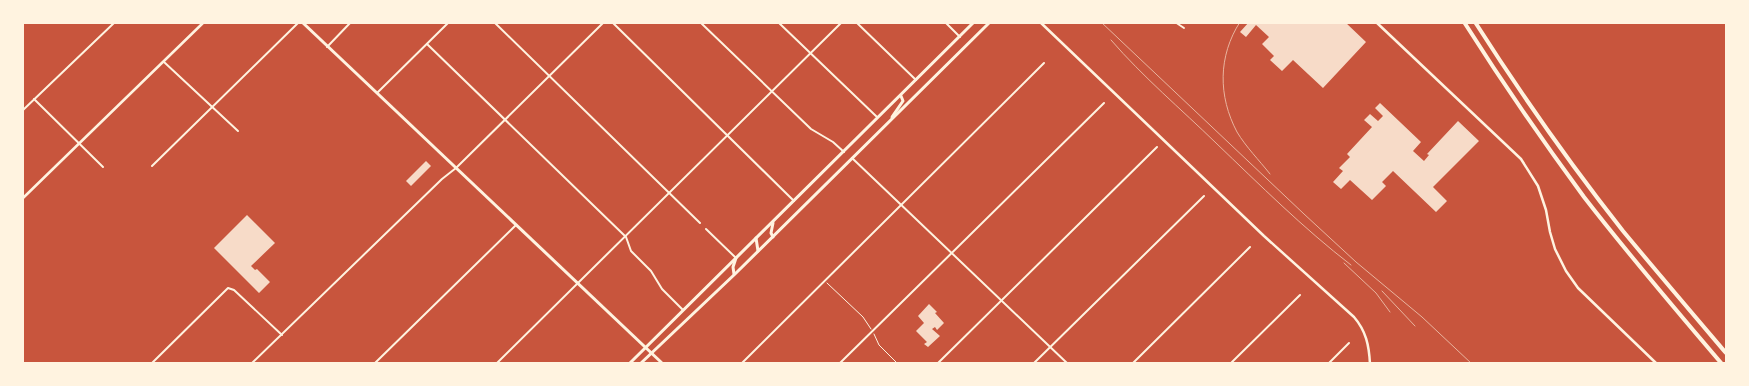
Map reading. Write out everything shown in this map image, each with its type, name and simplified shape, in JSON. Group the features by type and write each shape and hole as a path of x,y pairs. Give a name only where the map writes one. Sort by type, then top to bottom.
{"highway":[{"path":"1462,22 1528,119 1585,197 1655,285 1722,364"},
{"path":"1475,22 1541,122 1588,185 1632,242 1726,353"}],"main road":[{"path":"300,22 664,364"},
{"path":"629,364 974,22"},
{"path":"640,364 735,274 990,22"},
{"path":"891,120 903,102 901,96"},
{"path":"773,236 771,233 774,220"},
{"path":"756,238 758,251"},
{"path":"735,274 733,267 736,258"}],"street":[{"path":"22,111 115,22"},
{"path":"22,199 204,22"},
{"path":"152,166 300,22"},
{"path":"327,47 351,22"},
{"path":"377,93 449,22"},
{"path":"494,22 700,223"},
{"path":"252,364 551,76 604,22"},
{"path":"612,22 794,201"},
{"path":"700,22 811,129 834,142 844,152"},
{"path":"778,22 878,118"},
{"path":"496,364 842,22"},
{"path":"856,22 916,80"},
{"path":"945,22 960,37"},
{"path":"1040,22 1264,236 1354,317 1360,324 1367,339 1370,364"},
{"path":"1175,22 1184,28"},
{"path":"1376,22 1521,159 1538,186 1546,210 1554,249 1566,271 1578,288 1657,364"},
{"path":"427,44 626,237 631,251 651,271 662,289 683,310"},
{"path":"164,62 238,131"},
{"path":"741,364 1044,64"},
{"path":"34,100 103,167"},
{"path":"839,364 1104,103"},
{"path":"937,364 1157,147"},
{"path":"852,158 1068,364"},
{"path":"1034,364 1204,196"},
{"path":"374,364 516,225"},
{"path":"706,229 736,258"},
{"path":"1132,364 1250,247"},
{"path":"151,364 229,288 234,290 282,335"},
{"path":"1230,364 1300,295"},
{"path":"1328,364 1349,343"}],"path":[{"path":"825,280 863,316 879,345 898,364"}],"building":[{"path":"1249,22 1345,22 1366,42 1323,88 1293,60 1282,71 1270,60 1274,56 1262,44 1269,37 1256,25 1246,37 1240,32"},
{"path":"1380,103 1421,142 1413,151 1424,161 1429,155 1427,154 1458,121 1479,141 1433,187 1447,201 1436,212 1393,171 1382,182 1386,186 1372,200 1350,180 1341,189 1333,182 1343,171 1339,168 1350,157 1347,154 1372,127 1364,120 1370,114 1378,121 1383,116 1375,108"},
{"path":"426,161 431,166 411,186 406,181"},
{"path":"247,215 275,243 251,266 255,270 257,269 270,282 259,293 214,248"},
{"path":"929,304 944,323 937,330 935,327 932,329 940,336 928,347 924,344 927,342 916,331 924,323 918,316"}],"railway":[{"path":"1101,22 1356,262 1422,317 1472,364"},
{"path":"1240,22 1233,35 1224,62 1223,76 1226,104 1237,132 1270,174"},
{"path":"1111,40 1149,80 1282,206 1351,265"},
{"path":"1344,263 1376,293 1390,312"},
{"path":"1382,291 1415,326"}]}
